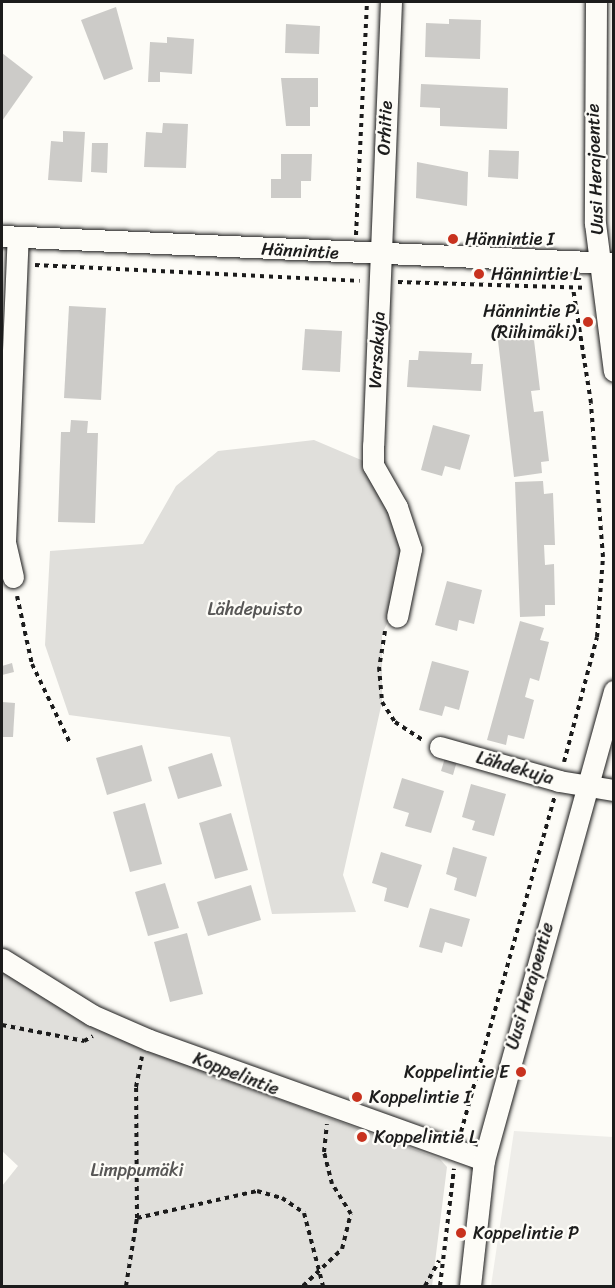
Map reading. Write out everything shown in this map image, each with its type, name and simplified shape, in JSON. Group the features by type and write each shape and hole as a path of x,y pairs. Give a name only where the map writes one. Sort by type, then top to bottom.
{"street":[{"name":"Orhitie","path":"379,255 391,2"},
{"name":"Uusi Herajoentie","path":"596,2 592,124 614,371"},
{"name":"Hännintie","path":"10,237 355,254 606,263"},
{"path":"10,237 17,264 5,541 13,577"},
{"name":"Varsakuja","path":"379,255 373,465 397,507 411,549 397,617"},
{"name":"Uusi Herajoentie","path":"470,1287 483,1160 592,785 614,691"},
{"name":"Lähdekuja","path":"440,747 614,790"},
{"name":"Koppelintie","path":"2,959 115,1024 149,1040 329,1108 483,1160"}],"path":[{"path":"354,280 367,2"},
{"path":"17,264 380,282 573,288"},
{"path":"478,286 479,274"},
{"path":"579,323 588,322"},
{"path":"13,577 32,664 70,743"},
{"path":"397,617 382,634 382,702 395,722 440,747"},
{"path":"2,1025 84,1041 115,1024"},
{"path":"126,1287 137,1218 136,1087 149,1040"},
{"path":"303,1287 342,1249 351,1214 332,1184 324,1152 329,1108"},
{"path":"137,1218 257,1191 304,1213 308,1242 320,1269 323,1287"},
{"path":"425,1287 440,1259"}],"shaded area":[{"path":"514,1131 613,1137 613,1286 491,1286"}],"green space":[{"name":"Lähdepuisto","path":"314,440 373,465 397,507 408,581 382,634 382,702 343,875 356,912 272,914 230,737 69,715 45,645 50,551 143,544 176,486 218,451"},
{"name":"Limppumäki","path":"2,972 161,1055 440,1159 447,1167 432,1286 2,1286 2,1186 18,1166 2,1151"}],"building":[{"path":"116,7 133,69 104,80 81,20"},
{"path":"449,19 481,20 480,59 425,57 426,23 449,24"},
{"path":"286,24 320,26 319,54 285,53"},
{"path":"167,37 194,39 192,74 160,72 160,82 148,82 150,42 167,43"},
{"path":"2,53 33,77 2,121"},
{"path":"281,78 318,78 318,107 310,107 310,126 286,126"},
{"path":"421,84 508,88 507,129 440,126 440,108 420,107"},
{"path":"163,123 188,124 186,168 144,167 146,132 162,133"},
{"path":"63,131 85,132 82,182 48,180 51,141 63,142"},
{"path":"92,143 108,143 107,173 91,172"},
{"path":"489,150 519,151 518,179 488,177"},
{"path":"281,154 312,154 311,181 301,181 301,198 271,198 271,179 281,179"},
{"path":"417,162 468,172 467,206 416,198"},
{"path":"69,306 106,308 101,400 64,398"},
{"path":"305,329 342,331 340,372 302,370"},
{"path":"525,329 526,340 534,340 540,390 531,391 534,412 543,411 549,461 541,462 542,473 514,477 497,332"},
{"path":"419,351 472,353 471,364 483,364 481,391 407,387 409,360 418,360"},
{"path":"71,420 88,421 87,433 98,433 95,523 58,522 61,432 70,432"},
{"path":"433,425 470,435 460,470 445,466 442,476 421,470"},
{"path":"543,481 544,494 553,493 555,545 544,545 545,565 554,564 555,605 545,605 545,616 520,617 515,482"},
{"path":"447,581 482,590 474,624 459,620 457,631 435,625"},
{"path":"520,621 544,628 540,640 549,642 539,681 530,678 525,697 534,700 524,739 508,735 506,745 487,740"},
{"path":"432,661 469,671 459,710 445,706 442,716 419,710"},
{"path":"12,663 14,672 2,675 2,666"},
{"path":"2,702 15,703 13,737 2,737"},
{"path":"142,745 152,781 107,795 96,758"},
{"path":"212,753 222,786 178,799 168,767"},
{"path":"445,758 457,761 453,775 441,771"},
{"path":"402,778 444,791 431,833 405,826 409,813 393,808"},
{"path":"471,784 506,794 494,836 472,830 475,821 462,817"},
{"path":"145,803 162,864 130,872 113,812"},
{"path":"231,813 248,870 215,879 199,823"},
{"path":"453,847 487,857 476,897 454,890 457,878 446,874"},
{"path":"381,852 422,865 408,908 384,901 387,888 372,883"},
{"path":"165,883 179,928 148,936 135,892"},
{"path":"251,885 261,920 208,936 197,902"},
{"path":"430,908 470,919 462,947 445,942 442,953 419,947"},
{"path":"187,933 203,994 170,1002 154,942"}],"place":[{"name":"Hännintie I","path":"453,239"},
{"name":"Hännintie L","path":"479,274"},
{"name":"Hännintie P (Riihimäki)","path":"588,322"},
{"name":"Koppelintie E","path":"521,1072"},
{"name":"Koppelintie I","path":"357,1097"},
{"name":"Koppelintie L","path":"362,1137"},
{"name":"Koppelintie P","path":"461,1233"}]}
